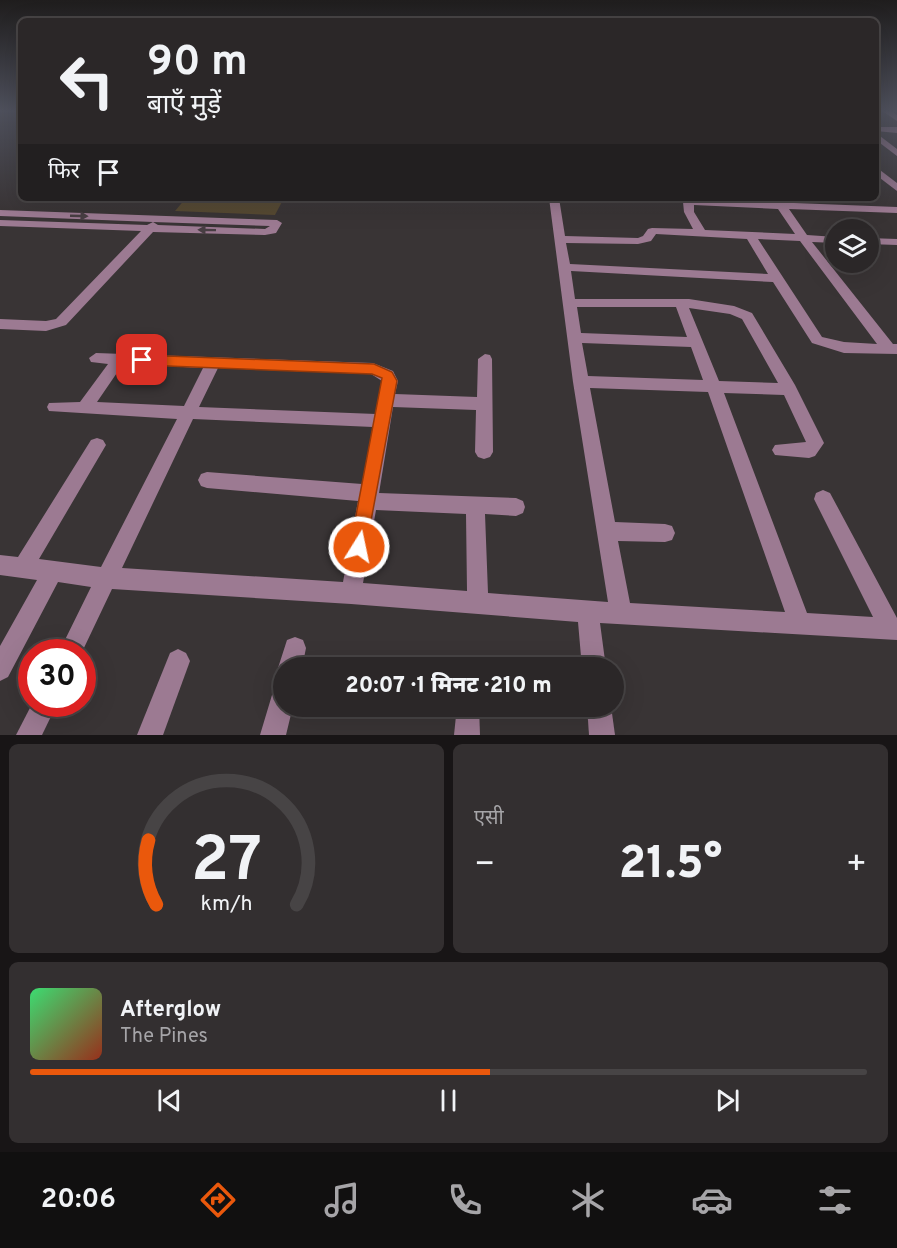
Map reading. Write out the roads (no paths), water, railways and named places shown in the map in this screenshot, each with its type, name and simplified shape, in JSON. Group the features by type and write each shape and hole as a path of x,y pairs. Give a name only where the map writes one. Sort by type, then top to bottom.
{"street":[{"path":"879,173 897,188"},
{"path":"554,201 581,382 621,613"},
{"path":"701,233 689,212 687,202 897,210"},
{"path":"781,205 803,238 893,349"},
{"path":"0,213 277,222 272,231 265,232 0,223"},
{"path":"0,324 46,326 61,322 160,218"},
{"path":"560,239 639,241 647,239 652,231 825,239"},
{"path":"750,235 815,337 822,343 893,349"},
{"path":"879,242 897,242"},
{"path":"564,267 778,278"},
{"path":"569,303 681,304 732,308 741,311 747,316 789,389 815,443 809,451 781,450"},
{"path":"681,304 800,624"},
{"path":"574,338 695,342"},
{"path":"96,358 382,371 388,375 390,381 351,593"},
{"path":"484,452 485,358"},
{"path":"85,407 119,359"},
{"path":"76,639 213,363"},
{"path":"581,382 789,389"},
{"path":"385,400 484,404"},
{"path":"55,407 381,422"},
{"path":"23,567 97,445"},
{"path":"207,480 367,497 516,507"},
{"path":"823,499 894,629"},
{"path":"475,506 478,603"},
{"path":"607,531 665,533"},
{"path":"0,565 107,578 588,611 894,629"},
{"path":"0,669 53,571"},
{"path":"588,611 593,657"},
{"path":"150,735 178,661"},
{"path":"29,735 38,717"},
{"path":"273,735 278,717"},
{"path":"467,735 468,717"},
{"path":"600,717 602,735"}]}
